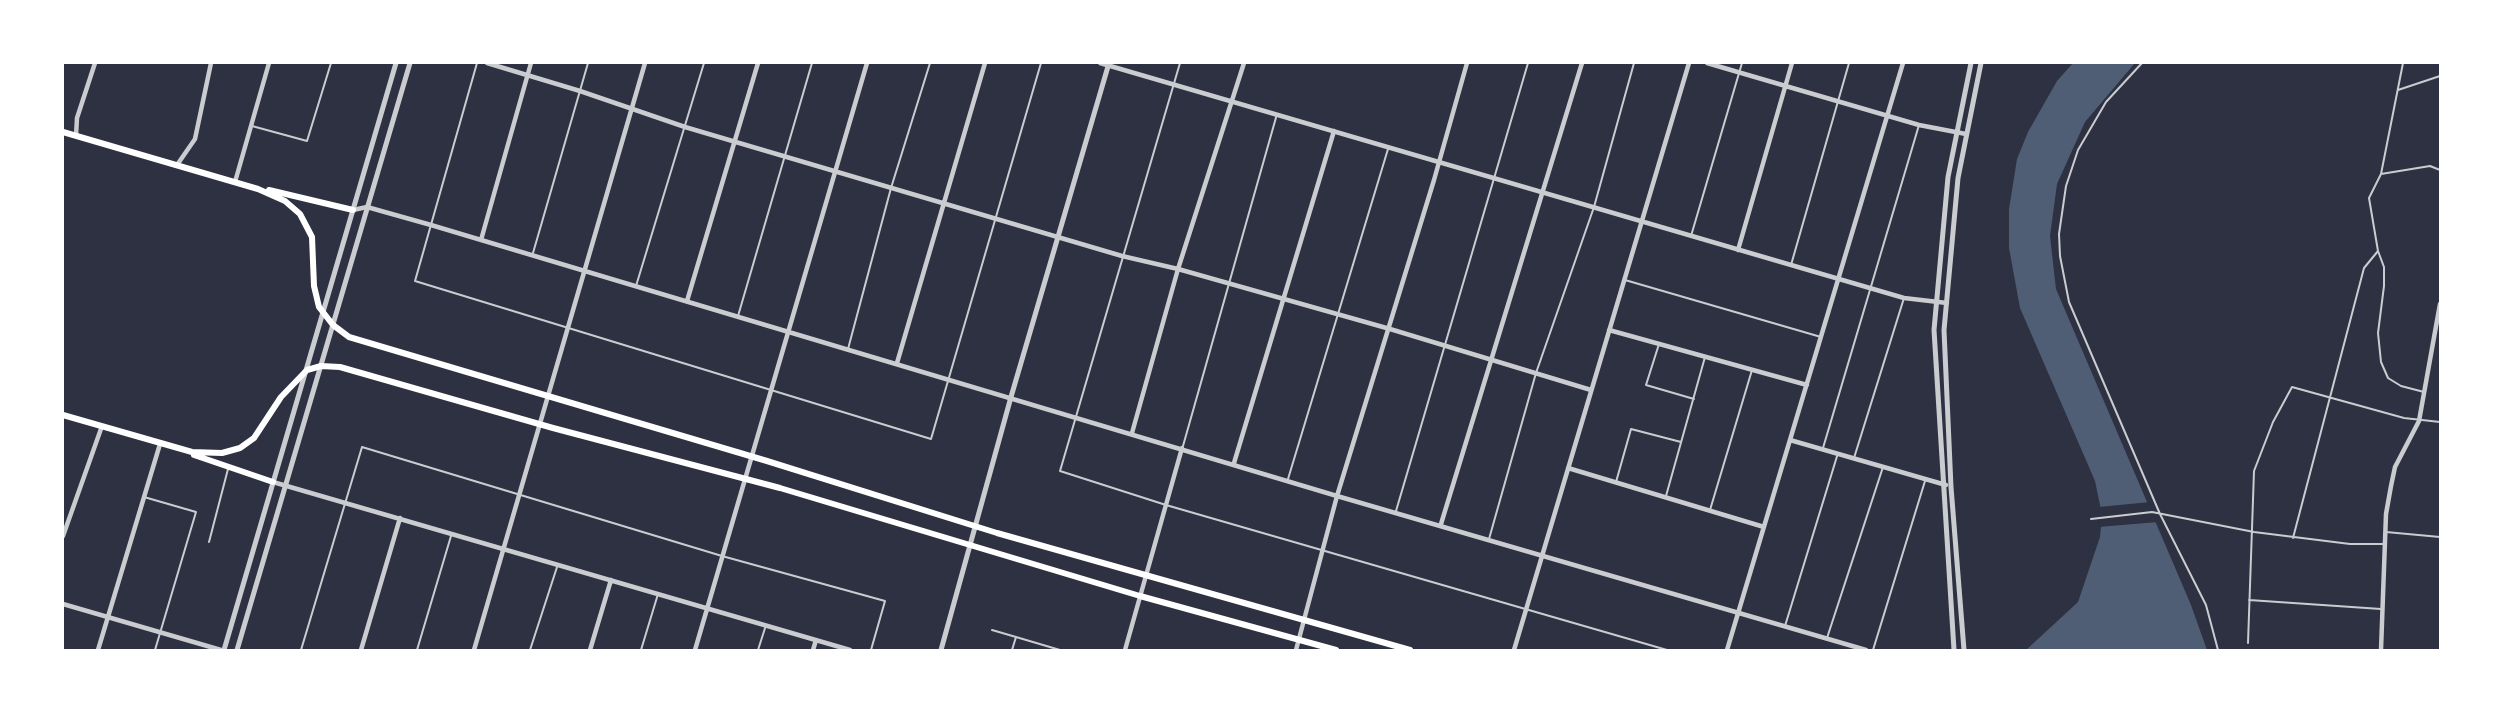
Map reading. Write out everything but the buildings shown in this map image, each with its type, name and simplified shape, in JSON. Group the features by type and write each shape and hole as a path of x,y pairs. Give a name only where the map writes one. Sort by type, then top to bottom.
{"main road":[{"path":"63,132 258,189 287,193 353,210"},
{"path":"258,189 293,207 309,229 315,253 314,292 322,314 333,325 354,339 752,457 976,527 1410,650"},
{"path":"63,415 183,450 202,454 222,453 247,443 260,433 281,397 307,370 321,366 346,368 971,544 1140,596 1336,650"},
{"path":"183,450 273,482"}],"street":[{"path":"76,136 77,118 95,63"},
{"path":"177,165 195,139 211,63"},
{"path":"235,182 269,63"},
{"path":"63,604 223,650 396,63"},
{"path":"237,650 410,63"},
{"path":"487,63 734,142 1122,256 1178,268 1390,329 1591,390"},
{"path":"481,240 531,63"},
{"path":"474,650 546,396 645,63"},
{"path":"687,301 758,63"},
{"path":"695,650 867,63"},
{"path":"897,363 985,63"},
{"path":"1100,63 1838,280 1905,298 1947,303"},
{"path":"1132,433 1178,268 1244,63"},
{"path":"1296,650 1337,496 1390,329 1467,63"},
{"path":"1441,524 1582,63"},
{"path":"1514,650 1689,63"},
{"path":"1707,63 1918,126 1966,134"},
{"path":"1738,250 1792,63"},
{"path":"1727,650 1903,63"},
{"path":"1954,650 1934,330 1948,177 1971,63"},
{"path":"1964,650 1952,487 1944,330 1958,178 1981,63"},
{"path":"941,650 1011,397 1109,64"},
{"path":"1234,463 1334,131"},
{"path":"353,210 367,207 431,225 1288,479 1337,496 1441,524 1866,650"},
{"path":"2380,650 2384,609 2386,514 2395,467 2419,421 2438,326 2440,304"},
{"path":"1609,330 1807,385"},
{"path":"63,536 96,436 102,426"},
{"path":"1790,440 1952,487"},
{"path":"98,650 160,444"},
{"path":"1125,650 1182,448"},
{"path":"1568,468 1764,527"},
{"path":"273,482 850,650"},
{"path":"361,650 400,518"},
{"path":"590,650 611,580"},
{"path":"813,650 816,640"}],"lane":[{"path":"251,126 307,141 331,63"},
{"path":"477,63 415,281 931,439 1041,63"},
{"path":"532,255 588,63"},
{"path":"636,286 704,63"},
{"path":"738,316 812,63"},
{"path":"848,349 891,188 930,63"},
{"path":"1180,63 1122,256 1078,417 1060,471 1166,505 1666,650"},
{"path":"1396,511 1528,63"},
{"path":"1489,539 1536,373 1594,207 1634,63"},
{"path":"1691,236 1742,63"},
{"path":"1791,265 1849,63"},
{"path":"2142,63 2106,102 2078,150 2066,186 2059,234 2069,302 2160,513 2205,605 2218,650"},
{"path":"2403,63 2381,174 2368,198 2378,251 2384,267 2378,343 2383,370 2388,378 2401,386 2426,392"},
{"path":"2398,90 2440,76"},
{"path":"1182,448 1277,114"},
{"path":"1822,449 1918,126"},
{"path":"1288,479 1389,147"},
{"path":"2381,174 2430,166 2440,170"},
{"path":"2293,538 2364,268 2378,251"},
{"path":"1624,280 1821,337"},
{"path":"1854,458 1905,298"},
{"path":"1659,344 1646,385 1694,399"},
{"path":"1665,497 1705,357"},
{"path":"1710,510 1752,370"},
{"path":"2248,643 2254,532 2254,471 2273,422 2292,387 2419,421 2440,422"},
{"path":"1616,482 1631,429 1681,442"},
{"path":"301,650 362,447 722,556 885,601 871,650"},
{"path":"1785,626 1838,453"},
{"path":"1827,638 1883,467"},
{"path":"209,542 229,468"},
{"path":"1873,650 1926,479"},
{"path":"143,497 196,513 156,650"},
{"path":"2091,519 2152,512 2293,538 2349,544 2386,544"},
{"path":"2386,532 2440,537"},
{"path":"417,650 452,533"},
{"path":"530,650 558,564"},
{"path":"641,650 658,594"},
{"path":"2249,600 2384,609"},
{"path":"758,650 766,625"},
{"path":"992,630 1060,650"},
{"path":"1012,650 1016,637"}],"water":[{"path":"2073,63 2135,63 2085,122 2057,184 2050,236 2056,289 2191,605 2207,650 2026,650 2078,602 2100,537 2102,515 2095,481 2020,308 2009,248 2009,209 2017,159 2028,132 2057,81"}],"pier":[{"path":"2150,502 2158,522 2098,527 2099,507"}]}
